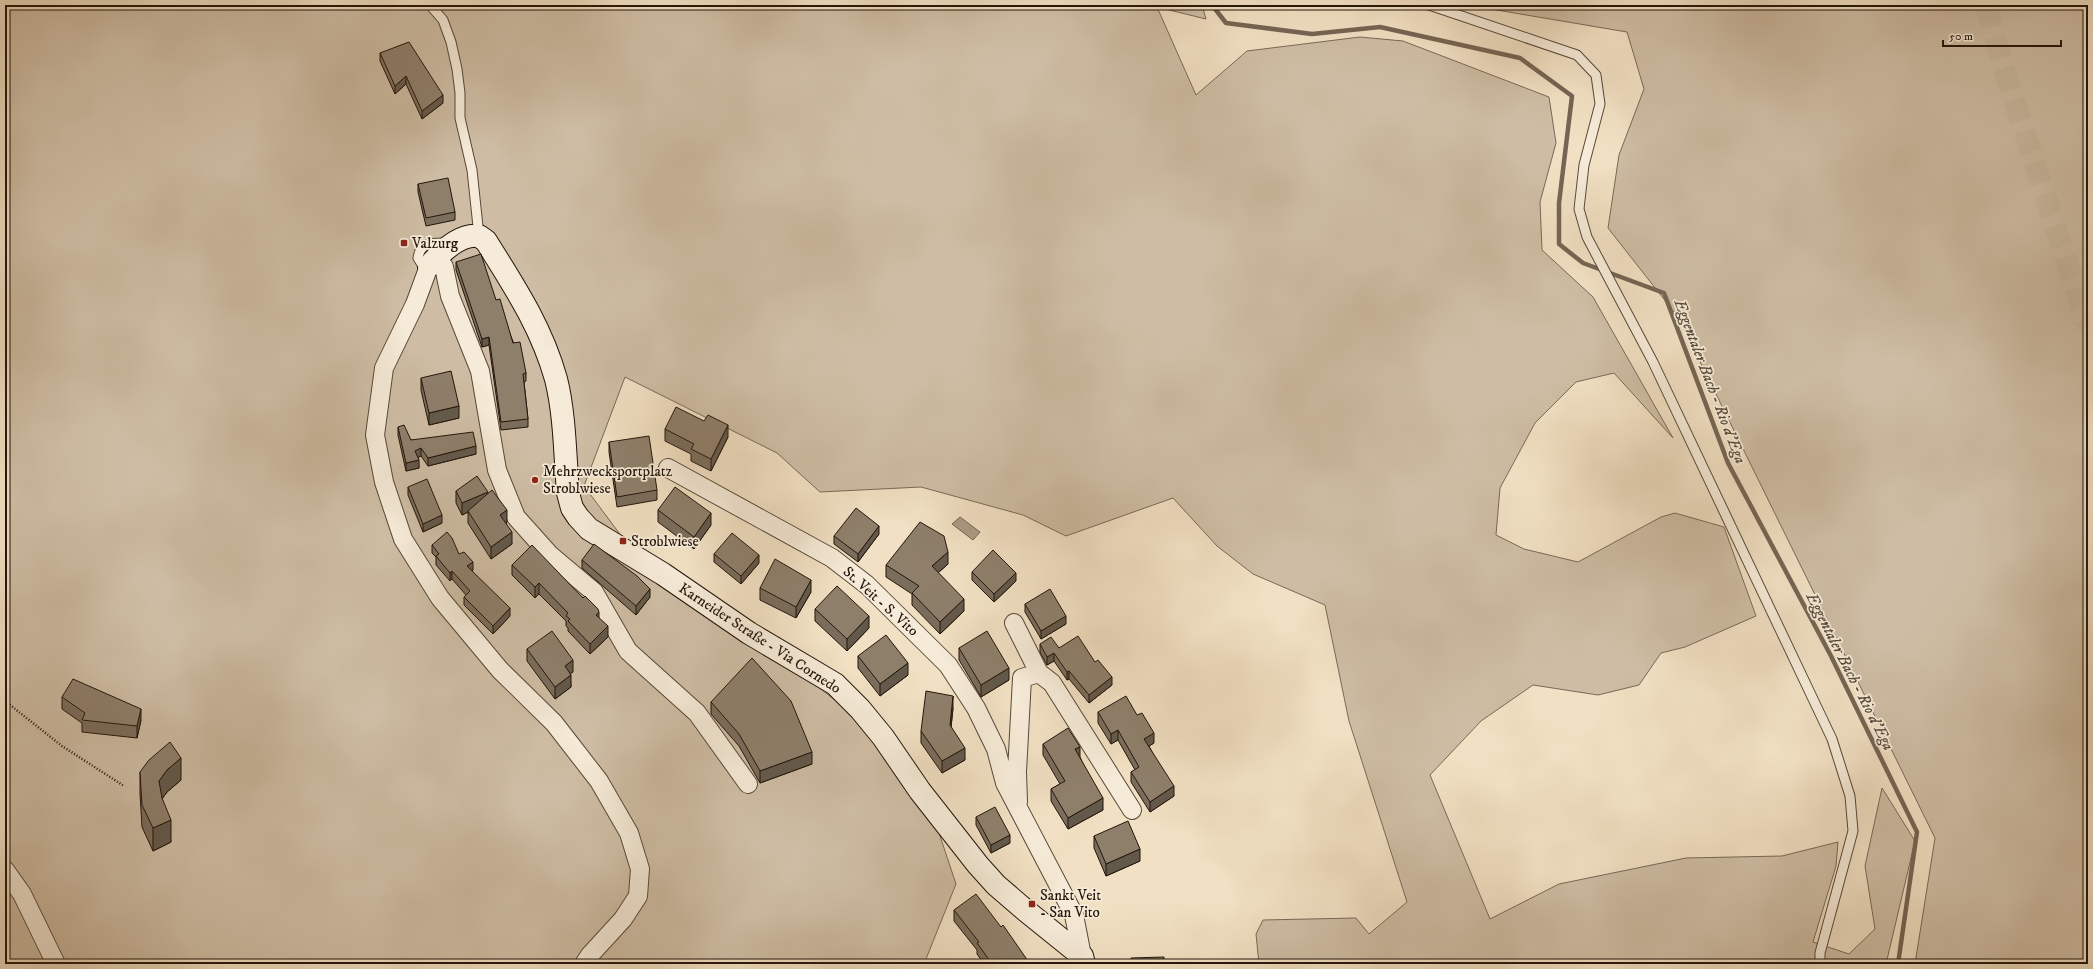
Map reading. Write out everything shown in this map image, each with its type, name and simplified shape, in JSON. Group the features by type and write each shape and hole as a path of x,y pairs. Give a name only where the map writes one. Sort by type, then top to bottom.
{"street":[{"path":"479,236 465,237 455,243 433,262 415,304 384,368 375,435 384,482 404,539 440,598 500,670 554,723 599,781 629,833 640,869 638,896 623,919 590,955 584,964"},
{"name":"Karneider Straße - Via Cornedo","path":"479,236 486,241 531,313 556,378 560,400 568,493 572,508 578,517 589,529 601,538 664,574 749,633 835,684 860,709 883,737 920,791 978,865 996,885 1083,960"},
{"path":"433,262 444,267 450,296 480,371 496,470 516,517 550,555 594,592 628,651 697,713 748,784"},
{"name":"St. Veit - S. Vito","path":"668,468 832,558 867,585 948,665 976,708 996,749 1005,783 1074,915 1083,960"},
{"path":"1014,623 1038,672 1052,683 1132,810"},
{"name":"St. Veit - S. Vito","path":"1018,808 1017,772 1022,678 1038,672"},
{"path":"5,870 22,894 56,964"}],"lane":[{"path":"430,5 443,20 451,42 457,69 460,93 460,118 472,170 479,236"},
{"path":"1429,5 1578,55 1596,75 1600,104 1584,166 1579,209 1587,237 1653,362 1828,732 1850,796 1853,831 1820,953 1820,964"}],"path":[{"path":"5,701 62,746 124,786"}],"shaded area":[{"path":"5,5 1202,5 1206,19 1157,7 1196,95 1247,51 1360,37 1403,41 1549,97 1556,143 1540,202 1542,250 1593,297 1673,438 1614,373 1576,382 1535,423 1500,488 1496,535 1524,549 1578,562 1661,517 1675,513 1724,527 1756,616 1685,647 1661,653 1639,685 1598,695 1533,685 1481,721 1430,775 1490,919 1559,884 1686,858 1782,856 1838,842 1836,866 1813,942 1849,954 1875,929 1865,866 1882,788 1915,841 1886,964 1259,964 1256,934 1263,920 1356,918 1369,934 1407,902 1349,721 1325,605 1253,574 1217,546 1173,498 1066,536 1023,515 921,487 820,492 777,453 625,377 584,486 637,557 739,626 883,737 936,824 956,884 924,964 5,964"},
{"path":"1467,5 2088,5 2088,964 1915,964 1935,838 1678,317 1608,228 1619,155 1644,89 1627,32"},
{"path":"960,517 980,532 973,540 952,524"}],"building":[{"path":"409,42 443,95 422,111 406,76 395,86 380,53"},
{"path":"448,178 455,212 426,218 418,184"},
{"path":"481,254 496,300 500,299 513,343 520,342 526,373 523,374 528,419 501,422 489,337 482,339 456,262"},
{"path":"451,371 459,406 429,413 421,378"},
{"path":"676,407 704,421 708,415 728,425 711,459 691,449 694,444 665,429"},
{"path":"404,425 411,440 473,432 476,446 428,458 421,448 415,451 419,460 406,463 398,427"},
{"path":"649,436 657,490 617,497 609,442"},
{"path":"477,476 488,492 462,503 456,491"},
{"path":"427,479 442,515 423,524 408,487"},
{"path":"675,487 711,513 694,537 658,510"},
{"path":"492,490 507,510 500,515 512,532 491,547 468,511"},
{"path":"856,508 879,526 858,554 834,536"},
{"path":"920,522 944,536 948,552 932,566 964,599 940,622 912,593 919,586 886,565"},
{"path":"447,532 452,538 459,554 464,552 473,562 467,566 510,608 493,626 464,597 470,591 452,571 450,573 436,556 439,554 432,545"},
{"path":"732,533 759,555 741,576 714,554"},
{"path":"594,544 637,576 650,589 636,606 582,560"},
{"path":"532,545 583,598 585,596 598,609 599,612 596,615 608,626 590,644 568,621 570,619 566,616 568,613 539,583 535,587 512,565"},
{"path":"993,550 1016,573 994,594 972,572"},
{"path":"775,559 811,580 796,607 760,588"},
{"path":"837,586 869,616 847,639 815,609"},
{"path":"1050,589 1066,616 1041,631 1025,604"},
{"path":"552,631 573,660 565,666 571,675 555,687 527,649"},
{"path":"987,631 1009,668 981,685 959,648"},
{"path":"886,635 908,663 880,684 858,656"},
{"path":"1078,636 1095,662 1098,660 1112,677 1089,695 1069,671 1067,672 1054,653 1047,657 1040,644 1051,637 1059,648"},
{"path":"752,658 791,701 812,752 760,771 739,734 711,702"},
{"path":"73,679 141,709 137,726 82,720 85,713 62,697"},
{"path":"926,691 953,696 950,725 965,748 942,761 921,731"},
{"path":"1126,696 1137,715 1142,713 1154,733 1144,739 1174,786 1150,802 1131,772 1139,767 1118,730 1111,734 1098,712"},
{"path":"1068,728 1080,747 1075,749 1103,798 1068,818 1051,789 1065,781 1043,744"},
{"path":"170,742 181,758 167,770 159,781 162,798 171,820 153,828 142,805 140,772 149,760"},
{"path":"995,807 1010,835 991,845 976,817"},
{"path":"1128,821 1140,849 1106,864 1094,836"},
{"path":"976,894 1001,927 1003,925 1028,961 1024,964 992,964 977,943 979,942 954,910"},
{"path":"1164,957 1164,964 1132,964 1131,958"}],"waterway":[{"name":"Eggentaler Bach - Rio d'Ega","path":"1212,5 1226,23 1312,34 1380,27 1520,58 1572,96 1559,203 1559,244 1583,263 1664,293 1728,463 1831,656 1917,832 1898,964"}],"tunnel":[{"path":"1986,5 2003,66 2088,327"}],"place":[{"name":"Valzurg","path":"404,243"},
{"name":"Mehrzwecksportplatz Stroblwiese","path":"535,480"},
{"name":"Stroblwiese","path":"623,541"},
{"name":"Sankt Veit - San Vito","path":"1032,904"}]}
